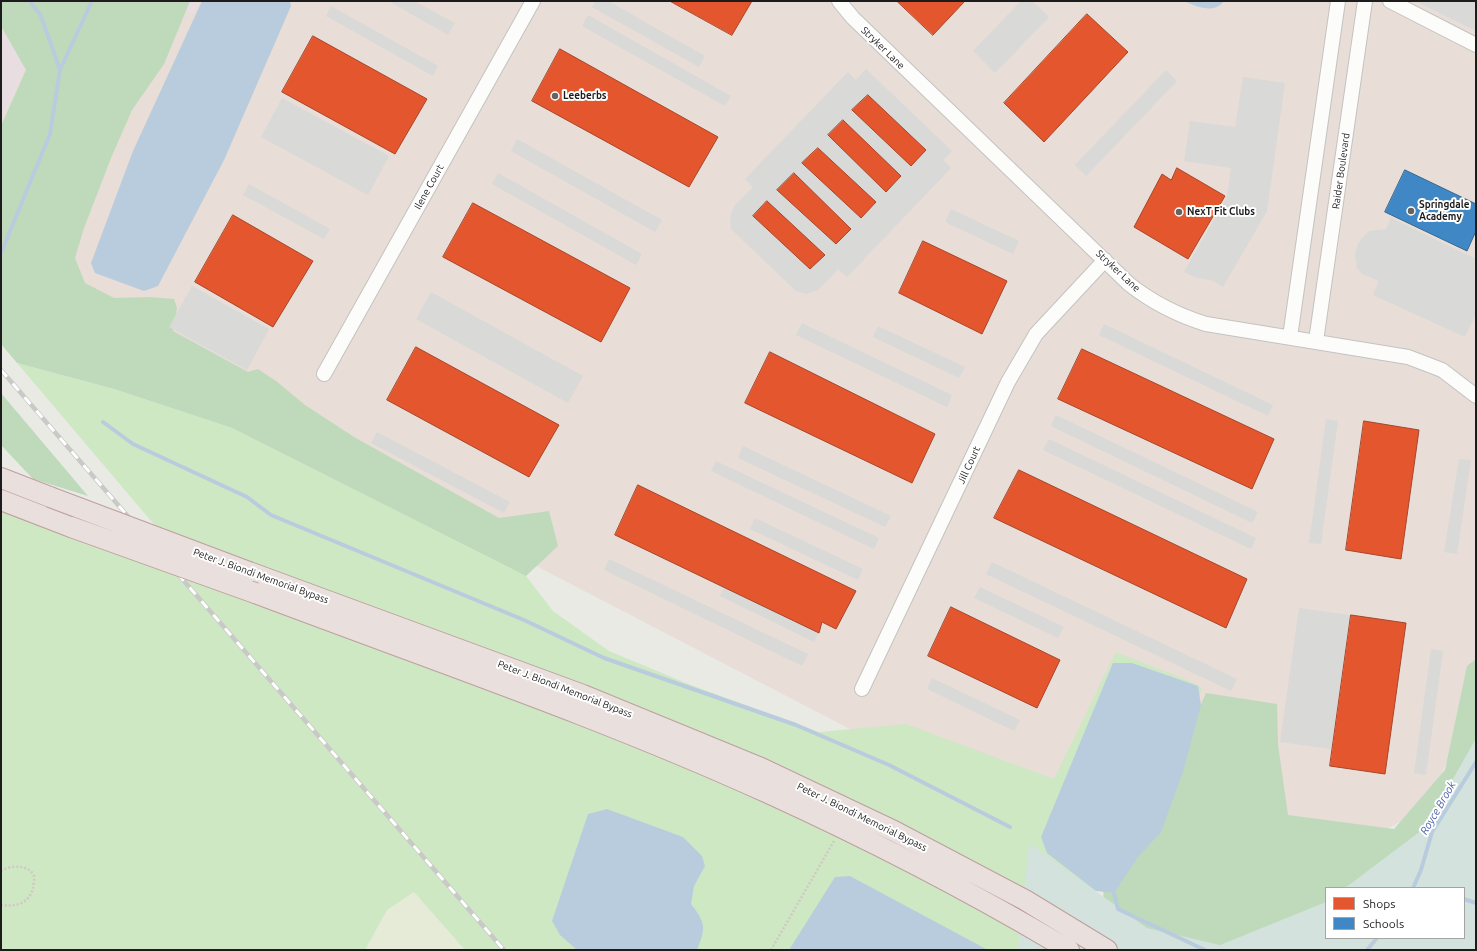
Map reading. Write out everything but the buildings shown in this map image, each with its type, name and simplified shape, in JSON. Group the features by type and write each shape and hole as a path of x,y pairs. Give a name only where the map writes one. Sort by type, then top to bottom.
{"highway":[{"name":"Peter J. Biondi Memorial Bypass","path":"1,478 249,572 583,695 761,768 894,831 1025,900 1106,950"},
{"name":"Peter J. Biondi Memorial Bypass","path":"1,500 71,527 256,593 557,706 684,756 767,793 949,882 1069,950"}],"street":[{"name":"Ilene Court","path":"324,374 533,1"},
{"name":"Stryker Lane","path":"839,1 858,24 1105,260 1141,293 1160,306 1184,317 1238,330 1316,341 1408,357 1442,370 1476,396"},
{"path":"1290,338 1338,1"},
{"name":"Raider Boulevard","path":"1316,341 1365,1"},
{"path":"1390,1 1476,45"},
{"name":"Jill Court","path":"862,689 1008,382 1022,356 1036,334 1105,260"}],"path":[{"path":"771,950 829,852"},
{"path":"1,871 7,867 22,867 34,876 31,894 26,901 12,906 1,905"}],"shaded area":[{"path":"1,1 55,1 1,121"},
{"path":"55,1 165,1 193,13 199,1 1476,1 1476,695 1428,806 1380,833 1025,820 1,288 1,121"},
{"path":"165,1 199,1 193,13"},
{"path":"388,1 414,1 455,23 448,35"},
{"path":"596,1 608,1 705,56 699,67 592,7"},
{"path":"1021,1 1032,1 1049,17 995,73 973,51"},
{"path":"1415,1 1476,1 1476,31"},
{"path":"331,6 438,66 433,76 326,16"},
{"path":"588,15 731,96 725,106 582,26"},
{"path":"866,69 952,151 943,160 951,168 847,277 838,269 818,290 807,294 796,291 731,229 730,216 735,205 753,187 745,179 848,72 856,80"},
{"path":"1166,70 1177,81 1086,176 1075,165"},
{"path":"1243,77 1285,83 1267,211 1223,287 1213,281 1194,277 1184,272 1227,197 1231,168 1184,161 1190,121 1235,127"},
{"path":"282,98 389,156 368,195 261,137"},
{"path":"517,139 662,220 655,232 511,151"},
{"path":"498,173 642,254 636,265 492,184"},
{"path":"249,184 330,229 324,239 243,195"},
{"path":"951,209 1019,241 1013,254 945,222"},
{"path":"1391,218 1476,259 1476,314 1465,337 1373,295 1379,281 1362,274 1357,268 1355,254 1358,244 1369,231 1386,229"},
{"path":"192,286 269,329 247,370 169,327"},
{"path":"431,292 583,376 568,403 416,319"},
{"path":"802,323 952,395 947,407 796,335"},
{"path":"1104,324 1273,405 1268,416 1099,335"},
{"path":"878,326 965,367 959,378 873,337"},
{"path":"1056,415 1258,512 1252,523 1051,426"},
{"path":"1326,419 1338,421 1321,544 1309,543"},
{"path":"377,432 510,502 504,513 371,443"},
{"path":"1049,439 1256,538 1251,549 1043,450"},
{"path":"743,446 891,516 885,527 738,458"},
{"path":"1459,459 1471,460 1457,554 1444,552"},
{"path":"716,461 879,538 874,549 711,471"},
{"path":"755,518 863,569 858,580 750,529"},
{"path":"609,559 808,654 802,666 604,570"},
{"path":"992,562 1237,679 1231,691 986,574"},
{"path":"725,586 819,632 814,642 720,596"},
{"path":"980,587 1064,627 1058,638 974,598"},
{"path":"1299,608 1350,615 1331,749 1280,742"},
{"path":"1431,649 1443,651 1426,775 1414,773"},
{"path":"932,678 1020,720 1014,731 927,689"},
{"path":"1476,739 1476,950 1018,950 1029,843 1147,928 1220,945 1325,902 1325,939 1465,939 1465,887 1346,887 1426,827"}],"green space":[{"path":"1,1 190,1 164,64 132,110 111,158 84,228 75,258 85,283 114,298 149,297 174,299 177,308 173,331 248,372 258,369 276,381 305,405 354,437 499,518 549,511 558,546 526,576 232,428 114,389 17,363 1,344 1,126 26,70 1,26"},
{"path":"17,363 114,389 232,428 526,576 553,611 609,651 691,685 819,732 906,724 1054,779 1116,652 1190,681 1202,688 1182,756 1113,876 1026,950 465,950 414,892 387,910 365,950 1,950 1,511 207,587"},
{"path":"1,393 88,496 33,479 1,445"},
{"path":"1476,659 1476,739 1426,827 1405,887 1325,887 1325,938 1158,950 1102,912 1105,872 1144,836 1206,693 1277,704 1278,745 1288,815 1394,829 1445,770 1467,666"},
{"path":"414,891 465,950 365,950 387,909"}],"water":[{"path":"202,1 290,1 291,6 224,160 158,286 144,291 95,273 91,263 133,151"},
{"path":"1184,1 1224,1 1215,8 1205,8"},
{"path":"1113,663 1132,663 1198,686 1201,705 1183,772 1161,832 1138,857 1114,893 1096,891 1047,853 1041,837"},
{"path":"607,809 683,837 702,856 705,866 694,886 691,904 700,916 703,926 702,936 697,950 577,950 560,935 552,921 588,814"},
{"path":"850,876 988,950 789,950 835,877"}],"waterway":[{"path":"1,253 50,134 60,70 41,16 30,1"},
{"path":"60,70 92,1"},
{"path":"103,422 133,444 247,497 271,515 524,620 604,658 796,725 889,765 1010,827"},
{"name":"Royce Brook","path":"1413,887 1421,870 1432,832 1476,762"},
{"path":"1114,893 1118,909 1205,950"},
{"path":"1465,899 1476,903"},
{"name":"Royce Brook","path":"1367,950 1376,939"}],"railway":[{"path":"1,370 504,950"}],"place":[{"name":"Leeberbs","path":"555,96"},
{"name":"Springdale Academy","path":"1411,211"},
{"name":"NexT Fit Clubs","path":"1179,212"}]}
